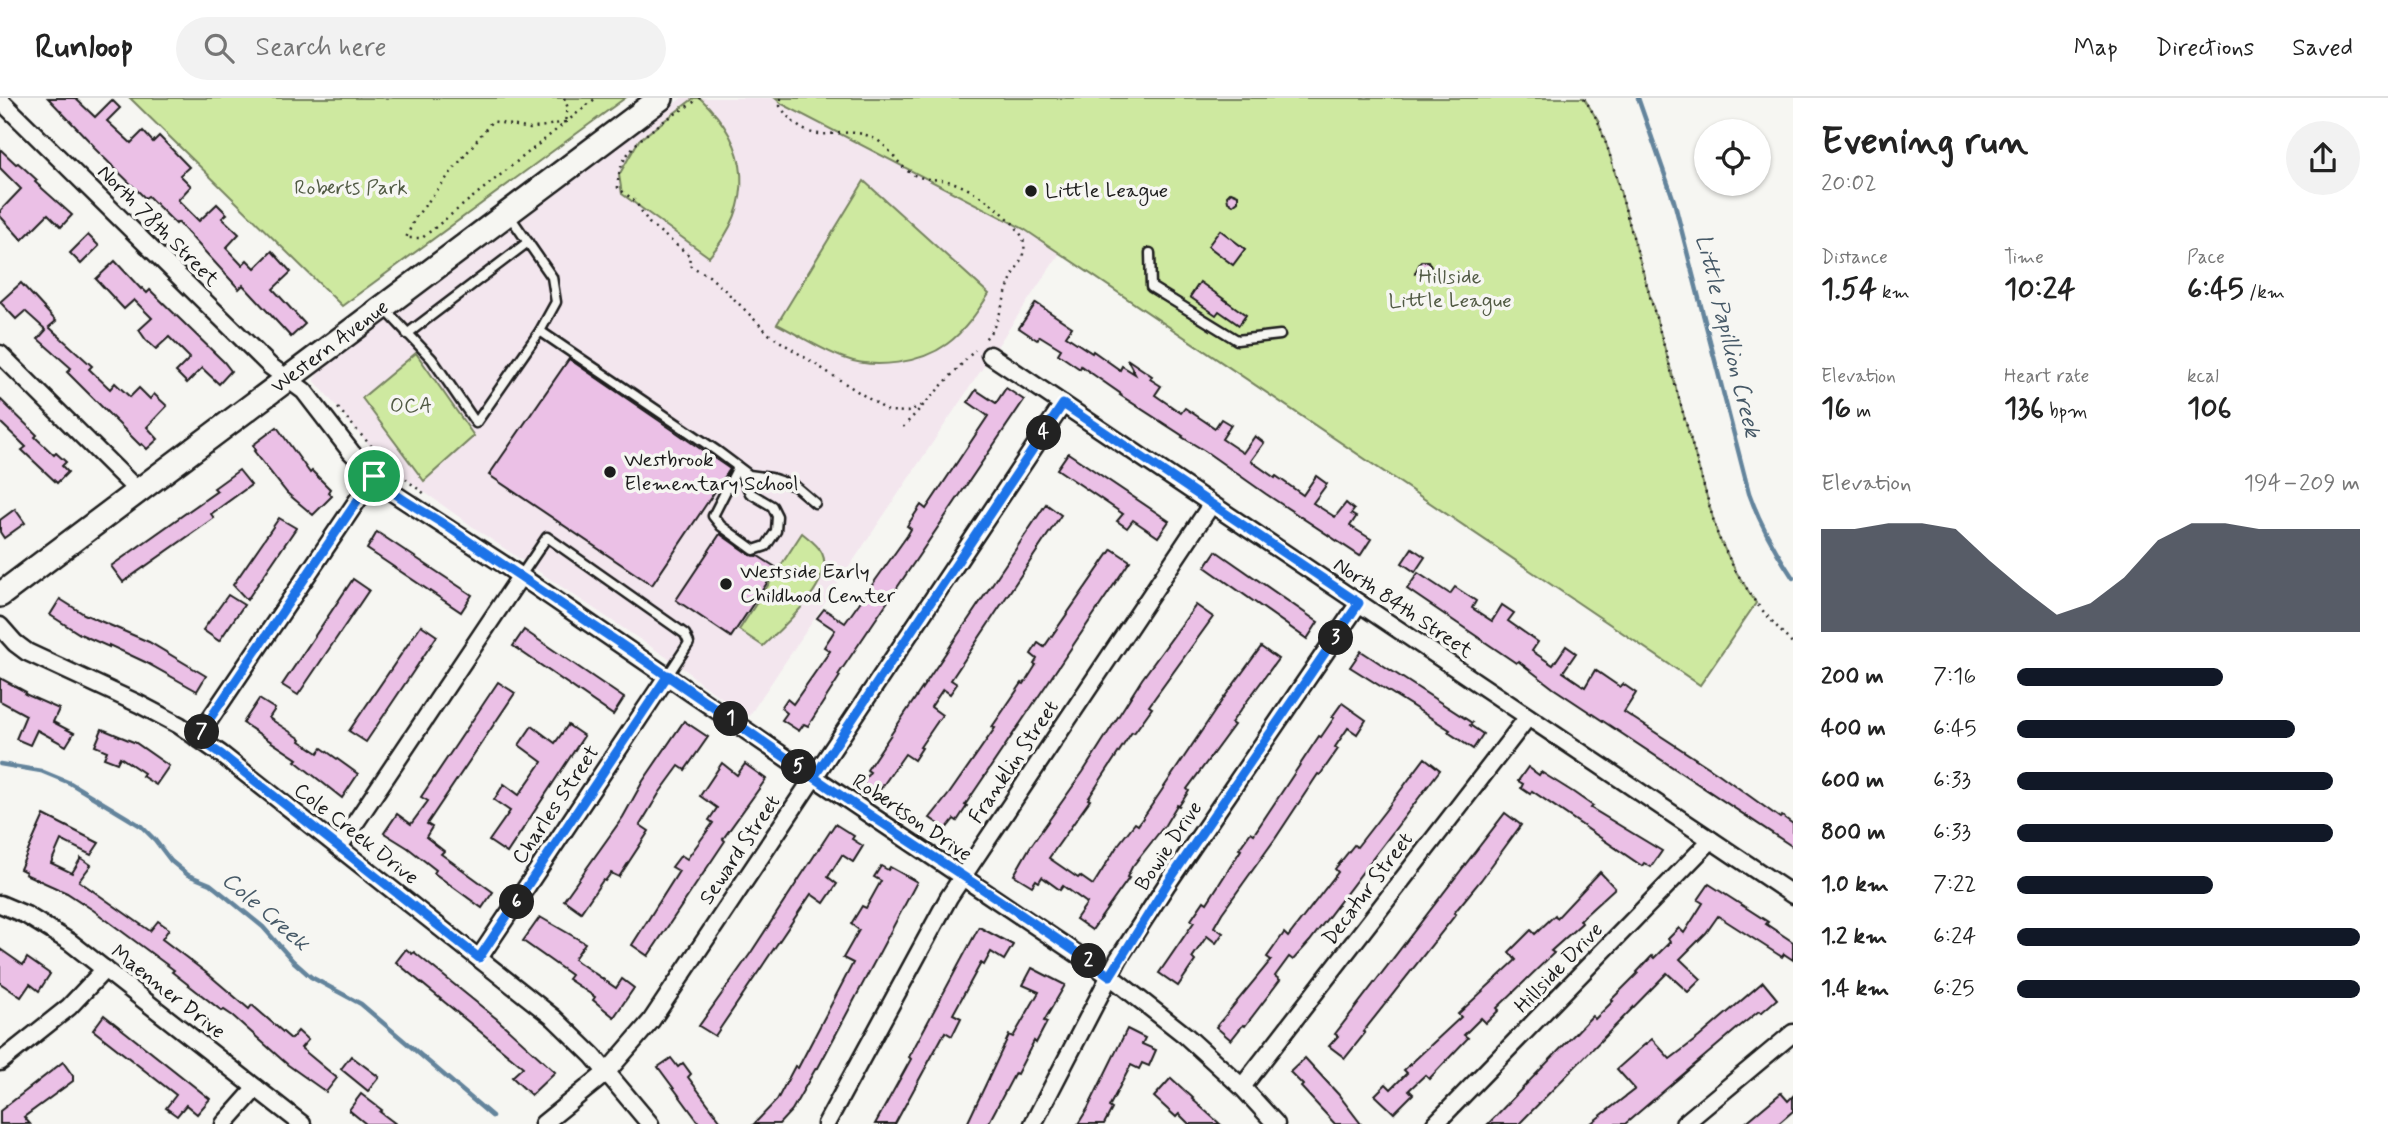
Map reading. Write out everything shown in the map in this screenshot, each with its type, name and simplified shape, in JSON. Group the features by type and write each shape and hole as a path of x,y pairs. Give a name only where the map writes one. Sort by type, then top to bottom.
{"street":[{"name":"Western Avenue","path":"0,595 662,98"},
{"name":"North 78th Street","path":"0,100 270,366 288,379"},
{"path":"0,354 138,491"},
{"name":"North 84th Street","path":"990,355 1793,895"},
{"name":"Robertson Drive","path":"288,379 304,391 351,452 387,489 668,675 814,777 1110,976 1185,1035 1242,1087 1276,1124"},
{"name":"Seward Street","path":"543,1124 607,1072 651,1021 1063,404"},
{"path":"197,738 374,476"},
{"name":"Franklin Street","path":"826,1124 949,897 1211,505"},
{"path":"339,847 520,577"},
{"name":"Bowie Drive","path":"1034,1124 1110,976 1167,884 1359,603"},
{"name":"Cole Creek Drive","path":"0,626 27,652 139,704 197,738 554,1018 607,1072 650,1124"},
{"name":"Charles Street","path":"479,958 668,675"},
{"name":"Decatur Street","path":"1242,1087 1528,717"},
{"name":"Hillside Drive","path":"1435,1124 1711,840"},
{"name":"Maenner Drive","path":"0,904 51,929 302,1124"},
{"path":"0,1062 69,1007 105,969"},
{"path":"1684,1124 1793,1033"},
{"path":"224,1124 256,1088"}],"lane":[{"path":"383,306 432,359 476,423 540,331 556,302 552,277 507,213"},
{"path":"407,334 528,242"},
{"path":"1150,254 1151,287 1237,340 1280,335"},
{"path":"540,331 749,475 771,478 795,486 815,503"},
{"path":"738,467 750,493 772,506 777,516 776,531 766,547 754,550 721,526 713,516 738,467"},
{"path":"520,577 547,537 685,634 689,643 668,675"}],"path":[{"path":"564,98 568,108 565,122"},
{"path":"565,122 530,130 492,121 415,218 406,239 422,237 596,98"},
{"path":"700,98 635,144 624,159 617,176 618,188 635,201 649,223 690,256 689,265 709,276 770,335 888,411 907,412 928,401"},
{"path":"781,98 780,106 788,118 813,135 858,134 875,139 911,174 920,178 953,182 975,194 1007,217 1024,242 1024,252 995,326 903,427"},
{"path":"1584,98 1598,121 1609,152 1718,536 1756,603 1793,645"},
{"path":"331,400 375,452 432,499"}],"shaded area":[{"path":"682,98 775,98 1024,229 1060,253 749,716 395,471 375,452 314,380 318,372 390,316"}],"green space":[{"name":"Roberts Park","path":"130,98 625,98 342,306"},
{"path":"694,98 700,98 717,116 730,136 738,155 741,175 735,216 709,257 622,194 619,175 639,140"},
{"name":"Hillside Little League","path":"775,98 1584,98 1598,121 1609,152 1718,536 1756,603 1700,685 1024,229"},
{"path":"864,181 989,294 959,334 936,351 911,360 883,364 856,362 827,351 777,324"},
{"name":"OCA","path":"416,353 474,436 424,481 362,398"},
{"path":"802,533 822,553 824,565 821,577 804,604 763,646 739,630"}],"building":[{"path":"48,98 75,98 95,117 112,100 120,108 107,121 131,143 143,131 153,142 159,136 189,167 180,175 191,186 178,200 199,221 217,204 227,214 222,218 239,234 226,248 242,265 247,260 255,268 272,251 291,272 273,289 305,324 291,337 243,285 239,289 178,222 176,224 148,196 145,198"},
{"path":"0,149 37,180 35,182 72,215 61,227 48,214 22,240 0,216 0,211 21,189 0,168"},
{"path":"1231,192 1238,195 1238,201 1233,205 1228,202 1227,196"},
{"path":"1220,230 1245,249 1233,265 1208,246"},
{"path":"88,235 99,246 81,264 70,253"},
{"path":"115,261 141,289 147,293 150,290 224,362 231,371 219,384 202,368 187,383 176,372 190,358 169,337 156,349 146,340 139,330 152,318 134,300 124,309 96,279"},
{"path":"1421,261 1428,261 1431,267 1428,272 1415,273"},
{"path":"1200,282 1246,315 1239,325 1219,311 1216,315 1190,297"},
{"path":"21,283 56,321 49,327 92,366 89,369 110,389 115,383 130,397 139,388 150,399 154,394 167,406 147,427 158,439 147,449 67,372 71,368 38,339 46,330 25,311 16,319 0,302"},
{"path":"1036,303 1072,327 1066,336 1092,353 1093,351 1120,370 1122,366 1135,374 1127,359 1152,376 1150,379 1161,386 1155,395 1181,413 1185,408 1215,428 1221,419 1231,425 1222,439 1243,453 1255,436 1264,443 1251,461 1275,478 1276,476 1303,495 1316,476 1327,484 1313,503 1335,517 1346,503 1354,510 1351,514 1356,517 1350,526 1371,539 1360,556 1081,366 1080,369 1058,354 1061,349 1040,336 1037,340 1019,328"},
{"name":"Westbrook Elementary School","path":"569,359 730,469 652,585 489,475"},
{"path":"1006,388 1024,400 838,675 840,676 808,726 804,724 799,731 782,720 787,713 781,708 787,699 793,704 830,651 824,647 835,630 817,618 824,609 845,623 907,536 911,529 907,526 921,505 926,509 988,416 968,402 976,390 996,403"},
{"path":"0,399 37,435 35,437 66,462 62,466 68,472 57,483 22,450 26,447 0,422"},
{"path":"277,427 310,473 312,471 330,489 328,492 332,496 313,515 287,493 254,451 256,450 253,445"},
{"path":"1068,453 1169,521 1158,537 1133,520 1127,528 1117,521 1123,514 1057,469"},
{"path":"239,470 251,485 211,514 214,518 123,582 111,566 217,491 214,488"},
{"path":"1046,504 1061,515 951,680 957,684 950,694 943,689 931,707 942,715 920,747 922,748 914,760 905,754 877,794 862,783 870,772 867,770"},
{"path":"15,509 25,523 4,538 0,532 0,520"},
{"path":"279,518 296,528 247,600 233,585"},
{"path":"377,532 472,595 461,612 367,549"},
{"name":"Westside Early Childhood Center","path":"720,534 750,555 758,556 777,568 731,637 676,600"},
{"path":"1412,548 1425,557 1415,572 1402,563"},
{"path":"1112,549 1130,561 965,805 967,806 957,821 954,819 946,829 930,818 995,728 992,727 1036,665 1034,664 1037,659 1031,654 1038,643 1044,647"},
{"path":"1216,551 1318,622 1307,639 1205,567"},
{"path":"1418,573 1450,594 1455,587 1476,601 1472,608 1492,621 1502,605 1514,613 1508,621 1538,642 1532,651 1553,665 1566,646 1576,653 1563,672 1585,687 1595,670 1620,687 1623,684 1636,693 1624,712 1719,774 1780,818 1782,816 1793,824 1793,847 1407,589"},
{"path":"353,579 369,590 298,695 282,685"},
{"path":"228,595 244,605 219,641 203,630"},
{"path":"60,599 84,614 149,642 206,676 197,691 145,662 80,634 50,615"},
{"path":"1196,605 1213,617 1149,706 1152,708 1134,733 1132,732 1088,799 1090,800 1049,858 1078,878 1080,876 1093,885 1118,845 1135,823 1138,825 1261,647 1278,659 1231,723 1234,725 1187,789 1189,791 1179,806 1177,805 1132,867 1127,877 1129,878 1092,930 1076,919 1087,903 1063,886 1060,890 1042,877 1032,886 1014,875 1142,679"},
{"path":"421,625 437,636 366,742 349,731"},
{"path":"524,630 624,698 613,715 513,646"},
{"path":"1361,651 1472,723 1470,725 1483,734 1473,749 1448,732 1450,730 1350,667"},
{"path":"0,678 26,692 25,694 59,709 53,722 74,733 66,746 37,730 30,745 16,739 26,715 0,701"},
{"path":"498,682 515,693 427,824 432,827 426,837 444,851 441,854 493,892 482,908 434,873 436,870 408,848 384,833 397,814 411,824 428,801 421,797"},
{"path":"259,699 275,709 269,718 318,753 322,748 358,774 342,798 295,761 297,759 243,723"},
{"path":"1342,703 1366,720 1357,734 1348,728 1335,747 1338,749 1222,913 1214,927 1223,933 1216,943 1207,936 1192,958 1195,961 1178,986 1159,973 1194,922 1191,920 1204,901 1207,903 1241,850 1239,849 1251,832 1254,834"},
{"path":"684,721 708,737 685,770 679,766 660,792 640,825 649,831 619,877 611,873 603,880 581,912 564,900 623,817 643,781"},
{"path":"568,725 584,736 507,853 489,841 510,811 494,800 504,784 519,795 542,762 519,745 532,726 555,743"},
{"path":"102,729 136,743 169,766 156,785 142,776 144,773 120,757 117,763 104,758 107,751 95,746"},
{"path":"1425,758 1440,770 1310,941 1293,960 1289,957 1275,976 1280,980 1231,1040 1216,1027 1271,960 1267,957 1284,933 1288,937 1338,872 1335,869 1354,845 1357,847"},
{"path":"722,763 737,775 745,764 766,779 723,839 725,841 648,956 632,945 679,871 672,867 681,855 687,859 713,823 709,820 717,808 700,796"},
{"path":"1528,767 1573,792 1593,806 1591,808 1662,851 1651,867 1644,863 1642,866 1532,791 1530,794 1521,788 1523,784 1518,781"},
{"path":"1505,813 1521,825 1345,1058 1329,1046 1338,1036 1335,1034"},
{"path":"44,815 99,843 91,855 61,840 51,863 72,873 81,858 91,865 79,881 150,931 158,921 169,929 162,939 249,1009 252,1005 291,1039 298,1031 308,1040 301,1048 337,1078 326,1092 288,1065 233,1016 222,1011 172,972 174,970 93,910 67,893 25,874 26,872 20,869"},
{"path":"835,824 854,836 852,839 863,846 853,862 842,855 828,877 837,884 824,903 811,894 715,1036 699,1026"},
{"path":"881,866 888,870 890,867 917,882 818,1068 792,1110 779,1124 754,1124 777,1100 795,1066 798,1068 853,963 843,958 859,930 851,924 862,906 866,908 881,881 874,877"},
{"path":"1600,872 1615,888 1580,920 1582,923 1551,951 1554,953 1497,1008 1499,1010 1486,1023 1481,1018 1464,1035 1468,1038 1429,1079 1425,1075 1409,1090 1413,1094 1394,1113 1375,1095 1386,1084 1391,1089 1407,1073 1404,1070 1461,1017 1458,1014 1516,960 1509,952 1531,930 1535,934 1555,915 1557,918"},
{"path":"1709,884 1768,922 1766,924 1793,942 1793,960 1784,954 1782,957 1718,916 1706,933 1680,959 1701,979 1688,992 1667,973 1519,1124 1488,1124 1592,1016 1595,1019 1613,1001 1611,1000 1652,956 1654,958 1670,942 1668,939 1679,928 1684,933 1703,903 1698,900"},
{"path":"540,917 585,943 574,959 616,988 622,979 634,988 614,1017 593,1000 595,997 568,979 571,975 523,941"},
{"path":"979,927 1013,945 1004,960 991,952 984,965 981,963 953,1014 961,1018 952,1036 945,1032 895,1124 875,1124 911,1059 909,1057"},
{"path":"0,949 23,965 27,958 50,974 39,991 30,984 21,997 0,983"},
{"path":"406,949 412,954 414,952 497,1019 555,1072 531,1095 512,1077 523,1067 396,962"},
{"path":"1032,968 1065,985 1044,1021 1047,1022 1036,1043 1034,1041 988,1124 967,1124 1009,1035 1013,1037 1039,992 1023,985"},
{"path":"1763,982 1777,999 1761,1013 1759,1011 1739,1027 1625,1124 1590,1124 1635,1089 1617,1069 1643,1046 1652,1039 1670,1059"},
{"path":"104,1015 210,1099 197,1114 186,1105 177,1116 166,1108 176,1095 93,1030"},
{"path":"1127,1029 1145,1038 1142,1044 1156,1050 1149,1066 1142,1063 1139,1069 1131,1065 1109,1107 1112,1109 1104,1124 1078,1124 1088,1108"},
{"path":"351,1056 379,1077 368,1091 341,1069"},
{"path":"671,1058 678,1067 683,1063 691,1074 688,1077 723,1124 700,1124 658,1067"},
{"path":"1305,1058 1361,1124 1335,1124 1301,1087 1303,1085 1290,1072"},
{"path":"63,1062 73,1076 73,1081 24,1117 30,1124 0,1124 0,1111"},
{"path":"1171,1078 1220,1124 1189,1124 1179,1114 1176,1117 1154,1097"},
{"path":"1781,1093 1788,1101 1793,1096 1793,1111 1778,1124 1744,1124"},
{"path":"361,1094 396,1124 366,1124 349,1110"}],"waterway":[{"name":"Little Papillion Creek","path":"1638,98 1674,201 1749,493 1768,537 1793,578"},
{"name":"Cole Creek","path":"0,764 41,771 70,783 141,826 171,861 188,875 210,884 263,927 311,977 361,1004 492,1116"}],"place":[{"name":"Little League","path":"1031,191"},
{"name":"Westbrook Elementary School","path":"610,472"},
{"name":"Westside Early Childhood Center","path":"726,584"}],"route":[{"path":"374,476 197,738 221,754 479,958 668,675 741,726 814,777 1063,404 1359,603 1167,884 1110,976 814,777 741,726 668,675 427,513 410,505 374,476"}]}
